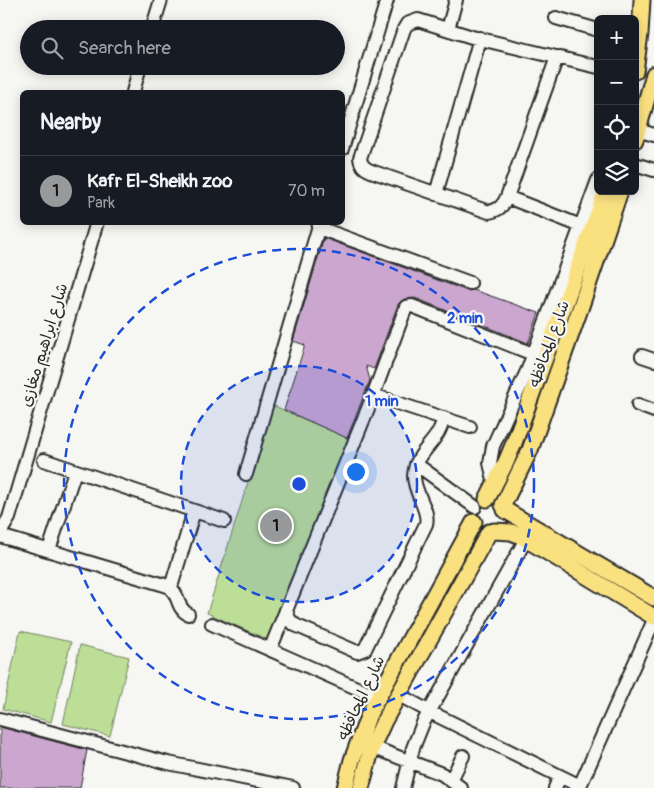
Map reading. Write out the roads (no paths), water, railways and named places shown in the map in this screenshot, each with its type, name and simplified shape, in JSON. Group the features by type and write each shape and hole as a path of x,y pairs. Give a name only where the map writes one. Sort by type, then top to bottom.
{"main road":[{"path":"639,116 642,88 654,74"},
{"name":"شارع المحافظه","path":"346,788 359,736 378,697 512,450 536,360 572,269 604,195"},
{"name":"شارع المحافظه","path":"504,508 530,450 619,195"},
{"path":"654,598 566,554 511,532 491,532 480,529 479,509 499,501 504,508 566,554 654,618"},
{"path":"491,532 503,525 505,520 504,508"},
{"name":"شارع المحافظه","path":"361,788 372,747 399,695 491,532"}],"street":[{"path":"155,20 161,0"},
{"path":"345,138 387,0"},
{"path":"448,29 456,0"},
{"path":"556,18 594,29"},
{"path":"557,57 507,197 501,208 489,212 371,172 361,164 360,158 407,24 418,20 480,38 594,66"},
{"path":"436,194 480,38"},
{"path":"134,90 138,75"},
{"path":"639,135 654,135"},
{"path":"639,165 654,170"},
{"path":"572,269 581,226 594,191"},
{"path":"507,197 581,226"},
{"name":"شارع ابراهيم مغازى","path":"0,534 9,518 96,225"},
{"path":"246,474 319,225 470,283"},
{"path":"270,650 373,394 405,309 408,306 412,306 536,360"},
{"path":"642,356 654,360"},
{"path":"373,394 470,427"},
{"path":"638,404 654,411"},
{"path":"286,610 288,619 295,625 357,652 365,649 427,520 426,512 414,484 414,474 416,464 438,433 444,418"},
{"path":"44,460 224,521"},
{"path":"416,464 479,509"},
{"path":"49,550 75,471"},
{"path":"170,587 194,511"},
{"path":"0,534 170,587 177,595 180,607 188,614"},
{"path":"403,788 417,735 526,539"},
{"path":"399,695 558,782 580,787 654,618"},
{"path":"212,624 378,697"},
{"path":"0,719 168,763 293,788"},
{"path":"372,747 442,774 455,785 463,756"}],"place":[{"name":"Kafr El-Sheikh zoo","path":"276,526"}]}
